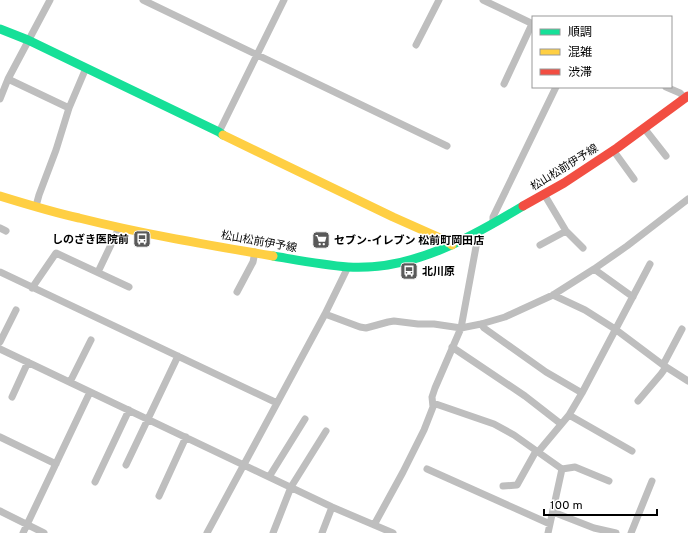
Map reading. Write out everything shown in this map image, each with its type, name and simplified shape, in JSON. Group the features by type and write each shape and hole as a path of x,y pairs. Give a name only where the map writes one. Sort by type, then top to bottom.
{"main road":[{"path":"0,29 28,40 219,132 222,135 393,217 447,241 452,245"},
{"name":"松山松前伊予線","path":"1,197 119,228 322,264 348,267 386,265 428,256 493,224 544,194 613,150 687,97"}],"street":[{"path":"0,99 2,90 50,0"},
{"path":"143,0 447,146"},
{"path":"219,132 284,0"},
{"path":"416,45 439,0"},
{"path":"483,0 532,24 504,84"},
{"path":"36,206 69,108 86,68"},
{"path":"8,79 69,108"},
{"path":"493,224 493,217 556,88"},
{"path":"668,88 687,97"},
{"path":"644,128 666,156"},
{"path":"613,150 634,179"},
{"path":"544,194 566,231 583,248"},
{"path":"325,314 366,328 394,321 461,328 505,317 553,295 594,269 627,246 688,199"},
{"path":"98,272 119,228"},
{"path":"540,245 566,231"},
{"path":"376,528 424,430 433,407 432,397 461,328 478,232"},
{"path":"238,292 253,262 255,252"},
{"path":"32,288 56,253 129,287"},
{"path":"504,486 517,485 537,451 569,415 650,264"},
{"path":"207,533 325,314 348,267"},
{"path":"594,269 633,297"},
{"path":"0,272 277,403"},
{"path":"553,295 585,310 616,329 664,366 688,381"},
{"path":"0,342 16,310"},
{"path":"481,324 484,328 546,372 582,393"},
{"path":"638,401 661,374 682,329"},
{"path":"70,382 91,340"},
{"path":"452,347 525,396 561,424"},
{"path":"0,349 376,528 393,533"},
{"path":"126,465 178,356"},
{"path":"12,397 28,362"},
{"path":"23,533 90,392"},
{"path":"433,403 494,424 514,435 562,469 575,467 609,481"},
{"path":"94,482 129,410"},
{"path":"569,415 632,451"},
{"path":"269,477 305,419"},
{"path":"273,533 291,488 326,430"},
{"path":"0,437 56,464"},
{"path":"159,496 186,437"},
{"path":"426,469 550,524"},
{"path":"548,533 562,469"},
{"path":"631,533 652,481"},
{"path":"322,533 332,507"},
{"path":"0,511 44,533"},
{"path":"553,512 594,528 616,533"}],"traffic: fast":[{"path":"0,29 28,40 223,135"},
{"path":"273,256 348,267 372,267 395,264 440,250 482,230 523,206"}],"traffic: slow":[{"path":"223,135 393,217 447,241 452,245"},
{"path":"0,196 59,213 127,229 273,256"}],"traffic: jam":[{"path":"523,206 564,183 617,148 688,96"}],"place":[{"name":"しのざき医院前","path":"142,239"},
{"name":"セブン-イレブン 松前町岡田店","path":"321,240"},
{"name":"北川原","path":"409,271"}]}
